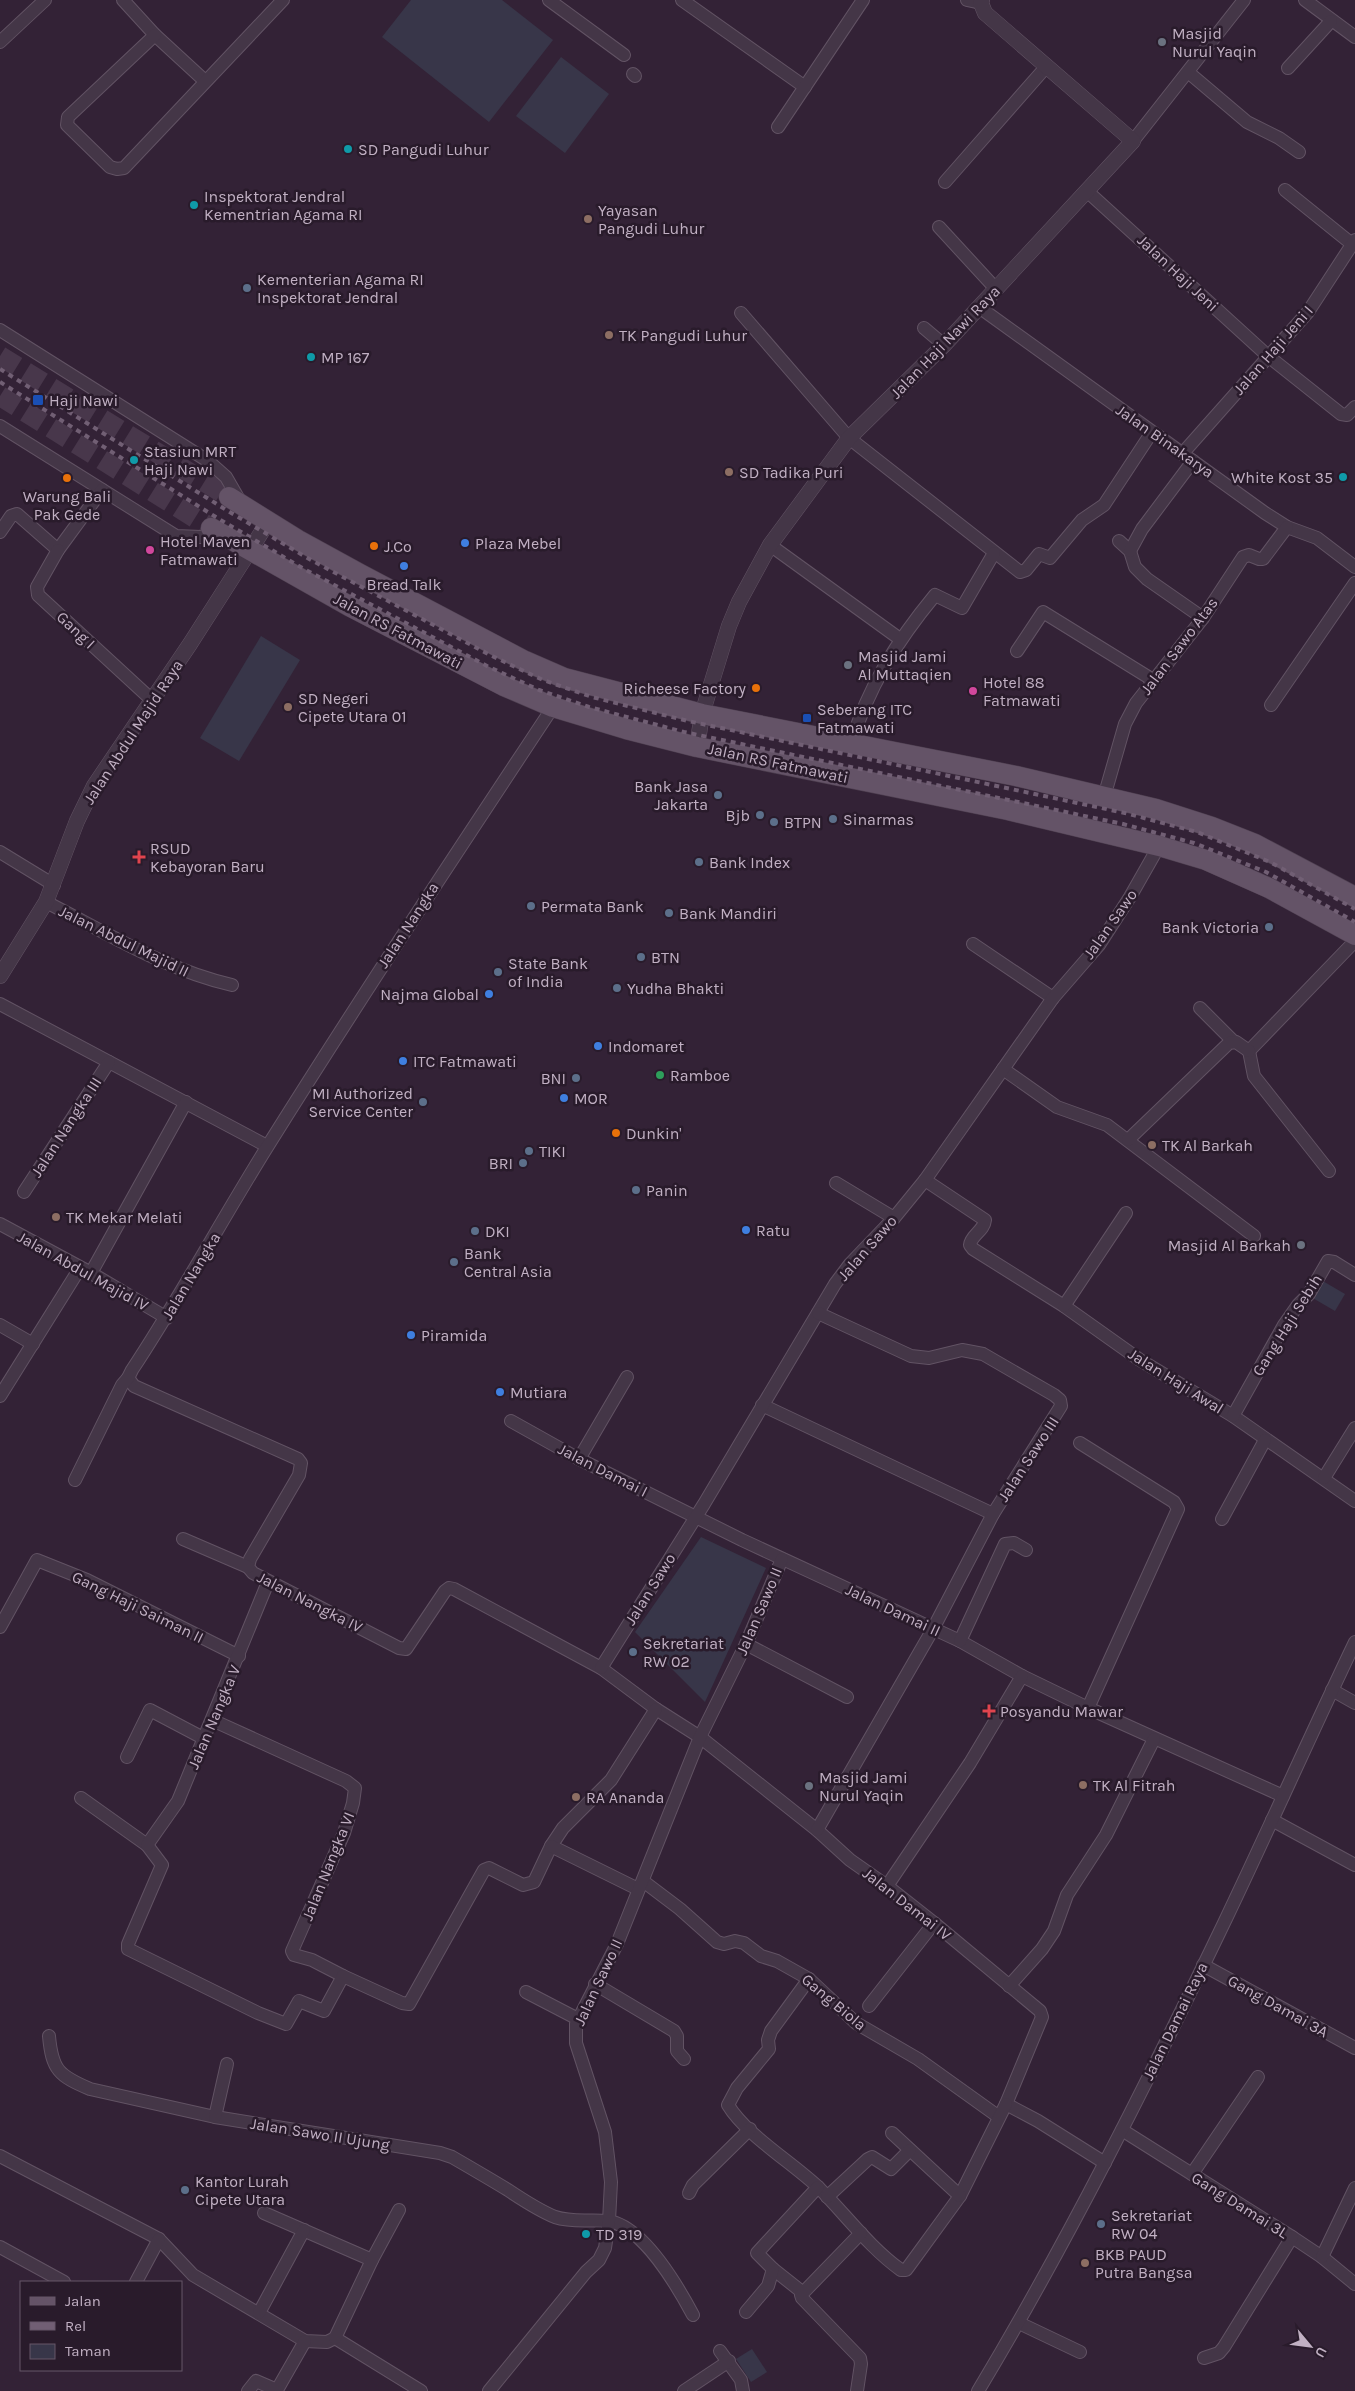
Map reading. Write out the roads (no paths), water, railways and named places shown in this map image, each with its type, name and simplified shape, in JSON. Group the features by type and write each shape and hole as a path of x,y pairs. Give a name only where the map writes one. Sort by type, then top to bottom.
{"main road":[{"name":"Jalan RS Fatmawati","path":"235,502 360,574 525,661 572,680 702,714 1016,776 1156,810 1221,830 1264,848 1355,897"},
{"name":"Jalan RS Fatmawati","path":"217,531 250,552 439,653 504,686 552,707 626,730 697,747 1008,810 1159,846 1206,860 1269,888 1315,911 1355,935"}],"street":[{"path":"0,42 44,0"},
{"path":"123,0 155,35 205,81"},
{"path":"155,35 68,116 66,121 66,125 110,167 124,168 283,0"},
{"path":"549,0 624,55"},
{"path":"682,0 805,87"},
{"path":"778,127 863,0"},
{"path":"977,1 985,13 1133,140 1244,0"},
{"path":"1305,0 1355,37"},
{"path":"1288,68 1331,21"},
{"path":"945,182 1046,67"},
{"path":"1188,72 1247,122 1279,138 1299,152"},
{"name":"Jalan Haji Nawi Raya","path":"697,747 702,714 733,613 770,545 849,438 944,345 1088,192 1133,140"},
{"path":"1285,190 1353,242"},
{"name":"Jalan Haji Jeni","path":"1088,192 1268,356 1341,414 1347,415 1355,407"},
{"path":"939,227 996,289"},
{"name":"Jalan Haji Jeni I","path":"1130,551 1187,457 1268,356 1308,312 1353,242"},
{"name":"Jalan Binakarya","path":"979,307 1187,457 1288,527 1317,538 1355,567"},
{"path":"741,313 849,438 994,553 1022,572 1039,554 1050,558 1082,520 1104,505 1152,432"},
{"path":"924,328 944,345"},
{"name":"Jalan RS Fatmawati","path":"0,330 208,461 226,477 235,502"},
{"name":"Jalan RS Fatmawati","path":"0,426 176,536 201,538 217,531"},
{"name":"Gang I","path":"102,490 58,550 37,587 38,595 152,700"},
{"path":"0,532 14,514 19,516 58,550"},
{"name":"Jalan Abdul Majid Raya","path":"0,976 46,902 94,786 268,522"},
{"name":"Jalan Sawo Atas","path":"1104,797 1125,724 1136,703 1203,618 1243,557 1248,555 1259,559 1263,558 1288,527"},
{"path":"1119,541 1130,551 1135,567 1147,578 1203,618"},
{"path":"770,545 900,639"},
{"path":"851,744 866,701 900,639 935,595 962,608 994,553"},
{"path":"1271,705 1355,583"},
{"path":"1017,651 1042,612 1153,680"},
{"name":"Jalan Nangka","path":"75,1480 122,1385 167,1318 267,1146 401,936 552,707"},
{"name":"Jalan Sawo","path":"601,1668 818,1313 850,1264 894,1218 925,1180 1053,998 1099,945 1130,897 1159,846"},
{"path":"0,852 54,885"},
{"name":"Jalan Abdul Majid II","path":"46,902 160,961 193,975 232,985"},
{"path":"1249,1051 1355,941"},
{"path":"974,944 1053,998"},
{"path":"0,1004 267,1146"},
{"path":"1200,1008 1233,1041 1249,1051 1254,1076 1329,1171"},
{"path":"1128,1140 1233,1041"},
{"name":"Jalan Nangka III","path":"24,1192 109,1062"},
{"path":"1003,1068 1057,1107 1107,1125 1254,1236"},
{"path":"0,1396 33,1344 85,1270 186,1102"},
{"name":"Jalan Haji Awal","path":"925,1180 985,1220 985,1224 970,1241 970,1245 996,1264 1064,1306 1140,1360 1233,1416 1355,1501"},
{"path":"836,1183 894,1218"},
{"path":"1064,1306 1126,1213"},
{"name":"Jalan Abdul Majid IV","path":"0,1224 85,1270 167,1318"},
{"name":"Gang Haji Sebih","path":"1233,1416 1284,1325 1298,1305 1309,1294 1328,1261 1334,1262 1355,1275"},
{"name":"Jalan Sawo III","path":"817,1830 932,1629 993,1514 1060,1410 1060,1400 983,1354 962,1350 929,1358 911,1356 818,1313"},
{"path":"0,1325 33,1344"},
{"path":"579,1459 626,1377"},
{"name":"Jalan Nangka IV","path":"128,1378 134,1386 298,1459 301,1463 299,1475 250,1559 248,1567 253,1573 399,1648 406,1649 445,1591 449,1588 454,1589 601,1668"},
{"name":"Jalan Sawo III","path":"762,1405 993,1514"},
{"name":"Jalan Damai I","path":"511,1421 579,1459 695,1517"},
{"path":"1324,1478 1355,1428"},
{"path":"1222,1520 1265,1440"},
{"path":"1080,1443 1174,1502 1178,1509 1088,1708"},
{"name":"Jalan Damai II","path":"695,1517 960,1641 1022,1676 1088,1708 1283,1796"},
{"path":"183,1539 248,1567"},
{"path":"960,1641 1005,1544 1014,1543 1026,1550"},
{"name":"Jalan Sawo II","path":"489,2391 586,2272 599,2260 605,2248 609,2221 610,2158 605,2132 576,2043 575,2030 578,2019 595,1984 617,1944 700,1737 746,1644 782,1559"},
{"name":"Gang Haji Saiman II","path":"0,1627 37,1560 87,1580 239,1656"},
{"name":"Jalan Nangka V","path":"147,1845 178,1801 268,1582"},
{"name":"Jalan Damai Raya","path":"978,2391 1019,2323 1122,2130 1203,1965 1355,1642"},
{"path":"746,1644 847,1697"},
{"name":"Jalan Damai IV","path":"601,1668 656,1709 700,1737 817,1830 850,1860 887,1886 1038,2008 1042,2017 1006,2104 960,2196 906,2270 895,2265 861,2233"},
{"path":"887,1886 970,1763 1022,1676"},
{"path":"1332,1690 1355,1703"},
{"path":"81,1798 147,1845 162,1865 128,1944 128,1949 258,2014 286,2024 299,2001 324,2011 343,1976 402,2004 409,2004 484,1870 489,1868 516,1882 529,1885 534,1882 551,1846 563,1828 611,1780 656,1709"},
{"path":"127,1757 150,1710 205,1739"},
{"name":"Jalan Nangka VI","path":"212,1720 346,1781 355,1788 354,1804 344,1833 292,1951 294,1955 312,1960 343,1976"},
{"path":"1009,1986 1042,1949 1054,1931 1067,1895 1106,1834 1154,1739"},
{"path":"1272,1820 1355,1865"},
{"name":"Gang Biola","path":"551,1846 640,1885 680,1909 717,1942 744,1944 761,1956 777,1961 809,1979 856,2023 918,2059 999,2118"},
{"path":"869,2006 934,1923"},
{"name":"Gang Damai 3A","path":"1203,1965 1354,2047"},
{"path":"809,1979 771,2031 768,2049 728,2102 729,2107 750,2129 822,2192 861,2233 802,2292 802,2298 860,2358 861,2364 856,2391"},
{"path":"595,1984 674,2032 677,2036 677,2051 684,2059"},
{"path":"526,1992 578,2019"},
{"name":"Jalan Sawo II Ujung","path":"49,2036 53,2064 58,2071 74,2082 90,2089 215,2118 440,2153 452,2157 529,2204 556,2217 583,2222 609,2221"},
{"path":"215,2118 227,2064"},
{"path":"1192,2174 1258,2077"},
{"path":"1006,2104 1038,2121 1105,2163"},
{"path":"689,2193 693,2185 750,2129"},
{"name":"Gang Damai 3L","path":"1122,2130 1353,2277"},
{"path":"892,2133 960,2196"},
{"path":"802,2292 773,2269 757,2253 822,2192 868,2158 872,2157 891,2169 910,2150"},
{"path":"0,2156 159,2239 193,2275 305,2341 327,2342 336,2338 372,2260 399,2210"},
{"path":"1322,2257 1352,2205 1355,2188"},
{"path":"264,2213 372,2260"},
{"path":"609,2221 629,2230 661,2262 694,2315"},
{"path":"259,2313 304,2230"},
{"path":"1204,2358 1219,2353 1224,2347 1292,2237"},
{"path":"137,2281 159,2239"},
{"path":"0,2247 62,2281"},
{"path":"746,2312 768,2286 773,2269"},
{"path":"1019,2323 1080,2352"},
{"path":"336,2338 421,2391"},
{"path":"248,2391 256,2380 278,2390 305,2341"},
{"path":"720,2351 741,2380 744,2391"},
{"path":"685,2390 697,2380 729,2361"}],"tunnel":[{"path":"0,356 229,497"},
{"path":"0,396 211,528"}],"railway":[{"path":"0,369 228,511 311,560 492,656 543,680 592,697 688,721 1125,813 1197,832 1270,862 1355,909"},
{"path":"0,382 219,519 304,569 489,667 539,690 589,707 684,732 1123,824 1194,843 1266,872 1355,922"}],"place":[{"name":"Masjid Nurul Yaqin","path":"1162,42"},
{"name":"SD Pangudi Luhur","path":"348,149"},
{"name":"Inspektorat Jendral Kementrian Agama RI","path":"194,205"},
{"name":"Yayasan Pangudi Luhur","path":"588,219"},
{"name":"Kementerian Agama RI Inspektorat Jendral","path":"247,288"},
{"name":"TK Pangudi Luhur","path":"609,335"},
{"name":"MP 167","path":"311,357"},
{"name":"Haji Nawi","path":"38,400"},
{"name":"Stasiun MRT Haji Nawi","path":"134,460"},
{"name":"SD Tadika Puri","path":"729,472"},
{"name":"White Kost 35","path":"1343,477"},
{"name":"Warung Bali Pak Gede","path":"67,478"},
{"name":"Plaza Mebel","path":"465,543"},
{"name":"J.Co","path":"374,546"},
{"name":"Hotel Maven Fatmawati","path":"150,550"},
{"name":"Bread Talk","path":"404,566"},
{"name":"Masjid Jami Al Muttaqien","path":"848,665"},
{"name":"Richeese Factory","path":"756,688"},
{"name":"Hotel 88 Fatmawati","path":"973,691"},
{"name":"SD Negeri Cipete Utara 01","path":"288,707"},
{"name":"Seberang ITC Fatmawati","path":"807,718"},
{"name":"Bank Jasa Jakarta","path":"718,795"},
{"name":"Bjb","path":"760,815"},
{"name":"Sinarmas","path":"833,819"},
{"name":"BTPN","path":"774,822"},
{"name":"RSUD Kebayoran Baru","path":"139,857"},
{"name":"Bank Index","path":"699,862"},
{"name":"Permata Bank","path":"531,906"},
{"name":"Bank Mandiri","path":"669,913"},
{"name":"Bank Victoria","path":"1269,927"},
{"name":"BTN","path":"641,957"},
{"name":"State Bank of India","path":"498,972"},
{"name":"Yudha Bhakti","path":"617,988"},
{"name":"Najma Global","path":"489,994"},
{"name":"Indomaret","path":"598,1046"},
{"name":"ITC Fatmawati","path":"403,1061"},
{"name":"Ramboe","path":"660,1075"},
{"name":"BNI","path":"576,1078"},
{"name":"MOR","path":"564,1098"},
{"name":"MI Authorized Service Center","path":"423,1102"},
{"name":"Dunkin'","path":"616,1133"},
{"name":"TK Al Barkah","path":"1152,1145"},
{"name":"TIKI","path":"529,1151"},
{"name":"BRI","path":"523,1163"},
{"name":"Panin","path":"636,1190"},
{"name":"TK Mekar Melati","path":"56,1217"},
{"name":"Ratu","path":"746,1230"},
{"name":"DKI","path":"475,1231"},
{"name":"Masjid Al Barkah","path":"1301,1245"},
{"name":"Bank Central Asia","path":"454,1262"},
{"name":"Piramida","path":"411,1335"},
{"name":"Mutiara","path":"500,1392"},
{"name":"Sekretariat RW 02","path":"633,1652"},
{"name":"Posyandu Mawar","path":"989,1711"},
{"name":"TK Al Fitrah","path":"1083,1785"},
{"name":"Masjid Jami Nurul Yaqin","path":"809,1786"},
{"name":"RA Ananda","path":"576,1797"},
{"name":"Kantor Lurah Cipete Utara","path":"185,2190"},
{"name":"Sekretariat RW 04","path":"1101,2224"},
{"name":"TD 319","path":"586,2234"},
{"name":"BKB PAUD Putra Bangsa","path":"1085,2263"}]}
